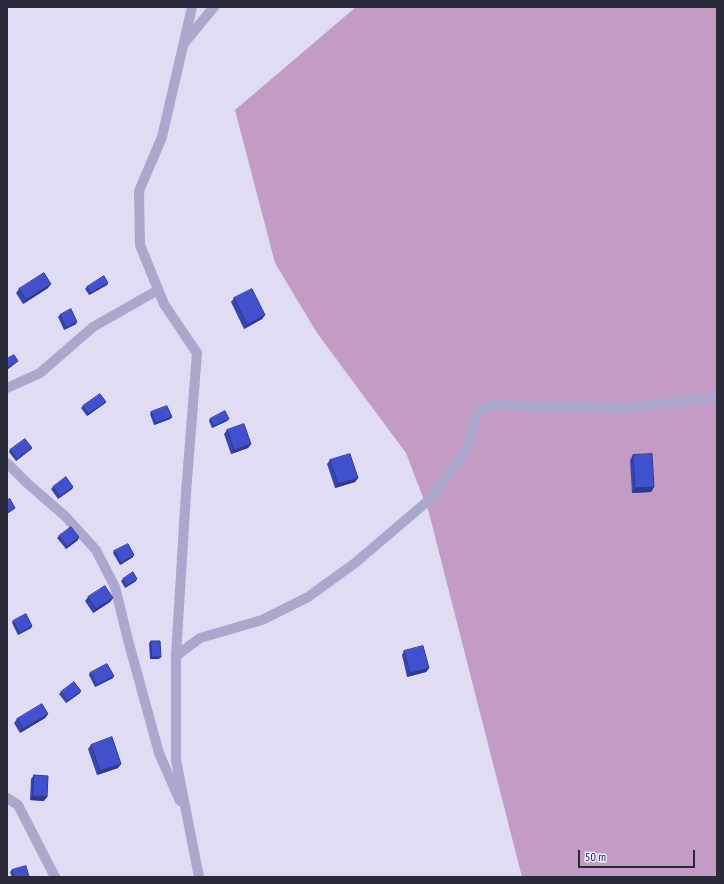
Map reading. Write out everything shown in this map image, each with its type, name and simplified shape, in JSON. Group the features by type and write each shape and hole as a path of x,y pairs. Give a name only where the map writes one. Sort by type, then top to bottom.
{"street":[{"path":"192,7 162,137 139,191 140,245 164,304 197,353 186,493 176,656 176,760 199,877"},
{"path":"183,44 214,7"},
{"path":"7,388 40,373 93,327 158,290"},
{"path":"176,656 200,638 262,620 308,597 355,563 429,500 466,451 478,411 495,405 627,408 717,397"},
{"path":"7,463 27,483 65,516 96,550 115,587 130,648 160,753 188,819"},
{"path":"7,798 18,805 55,877"}],"shaded area":[{"path":"356,7 717,7 717,877 522,877 429,513 406,453 317,333 275,263 235,110"}],"building":[{"path":"44,273 51,284 26,300 19,289"},
{"path":"104,276 108,283 91,293 87,287"},
{"path":"252,289 265,315 247,325 234,298"},
{"path":"71,309 77,322 66,328 60,315"},
{"path":"14,355 18,361 7,368 7,359"},
{"path":"100,394 106,402 88,414 83,406"},
{"path":"167,406 172,417 156,423 151,412"},
{"path":"225,411 229,419 214,426 210,419"},
{"path":"244,424 251,444 234,450 227,430"},
{"path":"25,439 32,448 17,459 10,450"},
{"path":"350,454 358,478 338,484 330,460"},
{"path":"652,454 654,487 635,488 633,455"},
{"path":"66,477 73,487 60,497 53,487"},
{"path":"10,499 15,508 7,513 7,500"},
{"path":"71,527 79,537 67,547 59,536"},
{"path":"128,544 134,555 121,563 114,551"},
{"path":"133,572 137,579 127,586 123,579"},
{"path":"105,586 113,598 96,609 88,597"},
{"path":"26,614 32,626 20,633 13,621"},
{"path":"151,641 160,641 161,657 152,657"},
{"path":"423,646 429,668 410,673 404,651"},
{"path":"107,664 114,676 97,685 90,673"},
{"path":"74,682 81,691 68,701 61,692"},
{"path":"42,704 48,714 23,729 17,719"},
{"path":"112,737 121,764 100,771 91,745"},
{"path":"34,775 48,776 47,797 33,796"},
{"path":"26,866 29,877 14,877 12,870"}]}
